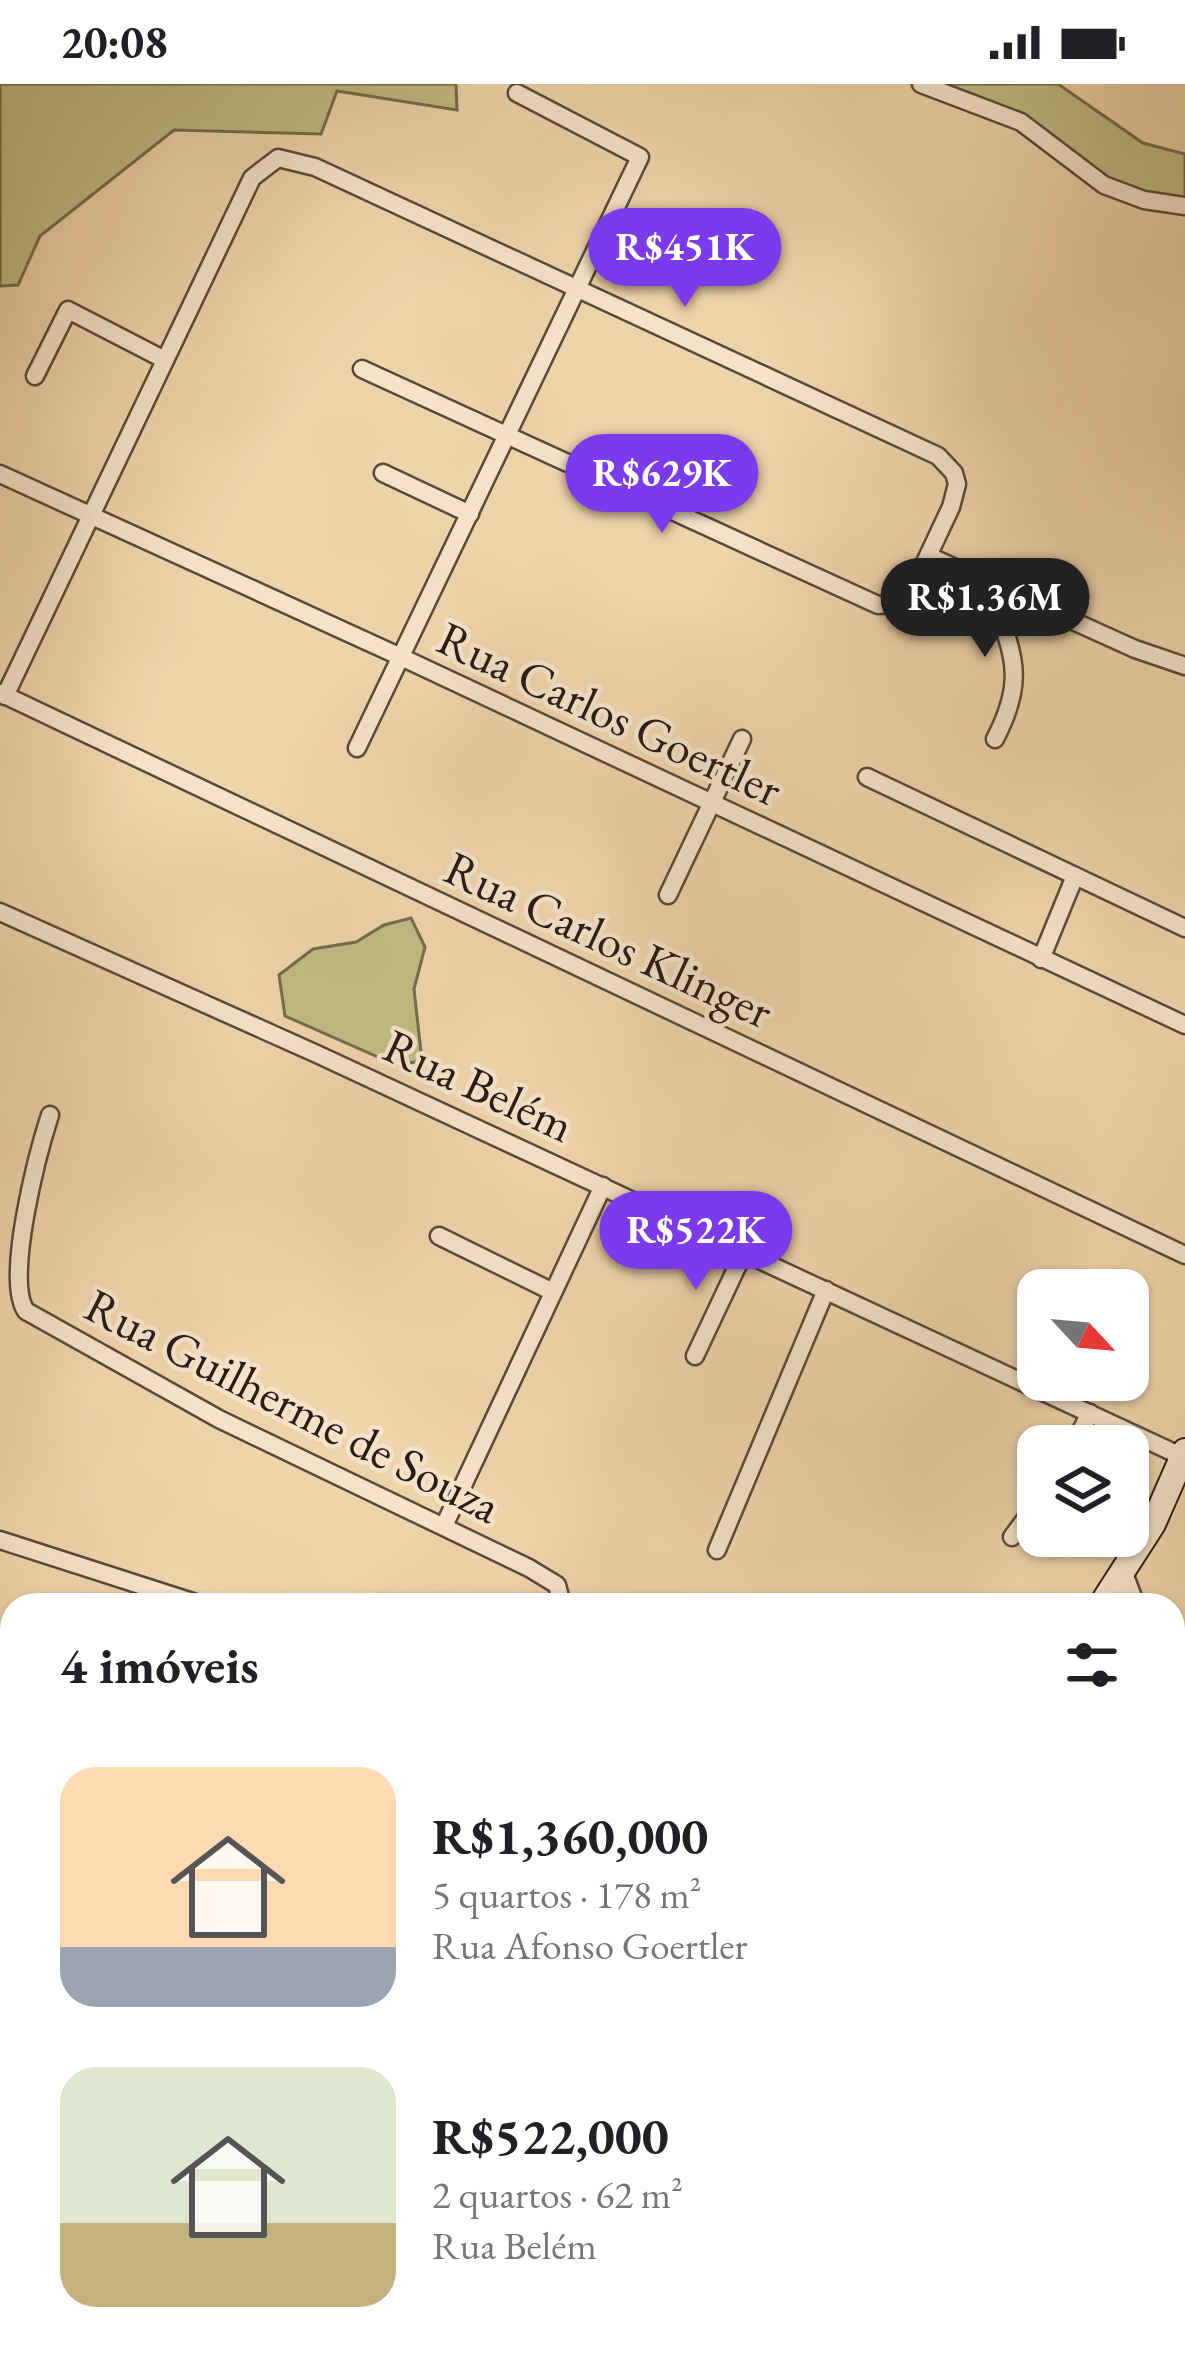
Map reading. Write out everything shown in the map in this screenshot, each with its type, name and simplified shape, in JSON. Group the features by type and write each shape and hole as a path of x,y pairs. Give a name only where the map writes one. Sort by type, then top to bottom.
{"street":[{"path":"920,84 1022,122 1104,185 1144,200 1185,206"},
{"path":"357,748 640,157 517,93"},
{"path":"3,694 252,178 278,158 302,161 947,463 957,484 956,495 904,599 878,605 362,369"},
{"path":"35,376 68,310 165,360"},
{"path":"383,472 470,514"},
{"name":"Rua Carlos Goertler","path":"0,474 1185,1025"},
{"path":"929,556 1135,649 1185,666"},
{"path":"989,584 1016,679 1013,701 995,739"},
{"name":"Rua Carlos Klinger","path":"3,694 1185,1255"},
{"path":"668,896 742,739"},
{"path":"867,777 1185,928"},
{"path":"1041,959 1075,876"},
{"name":"Rua Belém","path":"0,912 1090,1413 1183,1467"},
{"name":"Rua Guilherme de Souza","path":"50,1115 27,1202 19,1294 26,1311 219,1419 551,1580 560,1593"},
{"path":"444,1526 603,1186"},
{"path":"439,1236 554,1292"},
{"path":"695,1356 744,1252"},
{"path":"717,1550 826,1290"},
{"path":"1084,1425 1090,1413"},
{"path":"1110,1593 1183,1467"},
{"path":"1012,1537 1017,1530"},
{"path":"0,1540 165,1593"},
{"path":"1124,1573 1132,1593"}],"shaded area":[{"path":"0,84 456,84 457,110 337,91 321,134 174,130 40,236 18,285 0,286"},
{"path":"921,84 1058,84 1143,143 1185,154 1185,206 1126,194 1053,143"},
{"path":"411,918 425,947 414,989 422,1061 396,1065 285,1016 279,975 313,949 356,942 384,925"}]}
